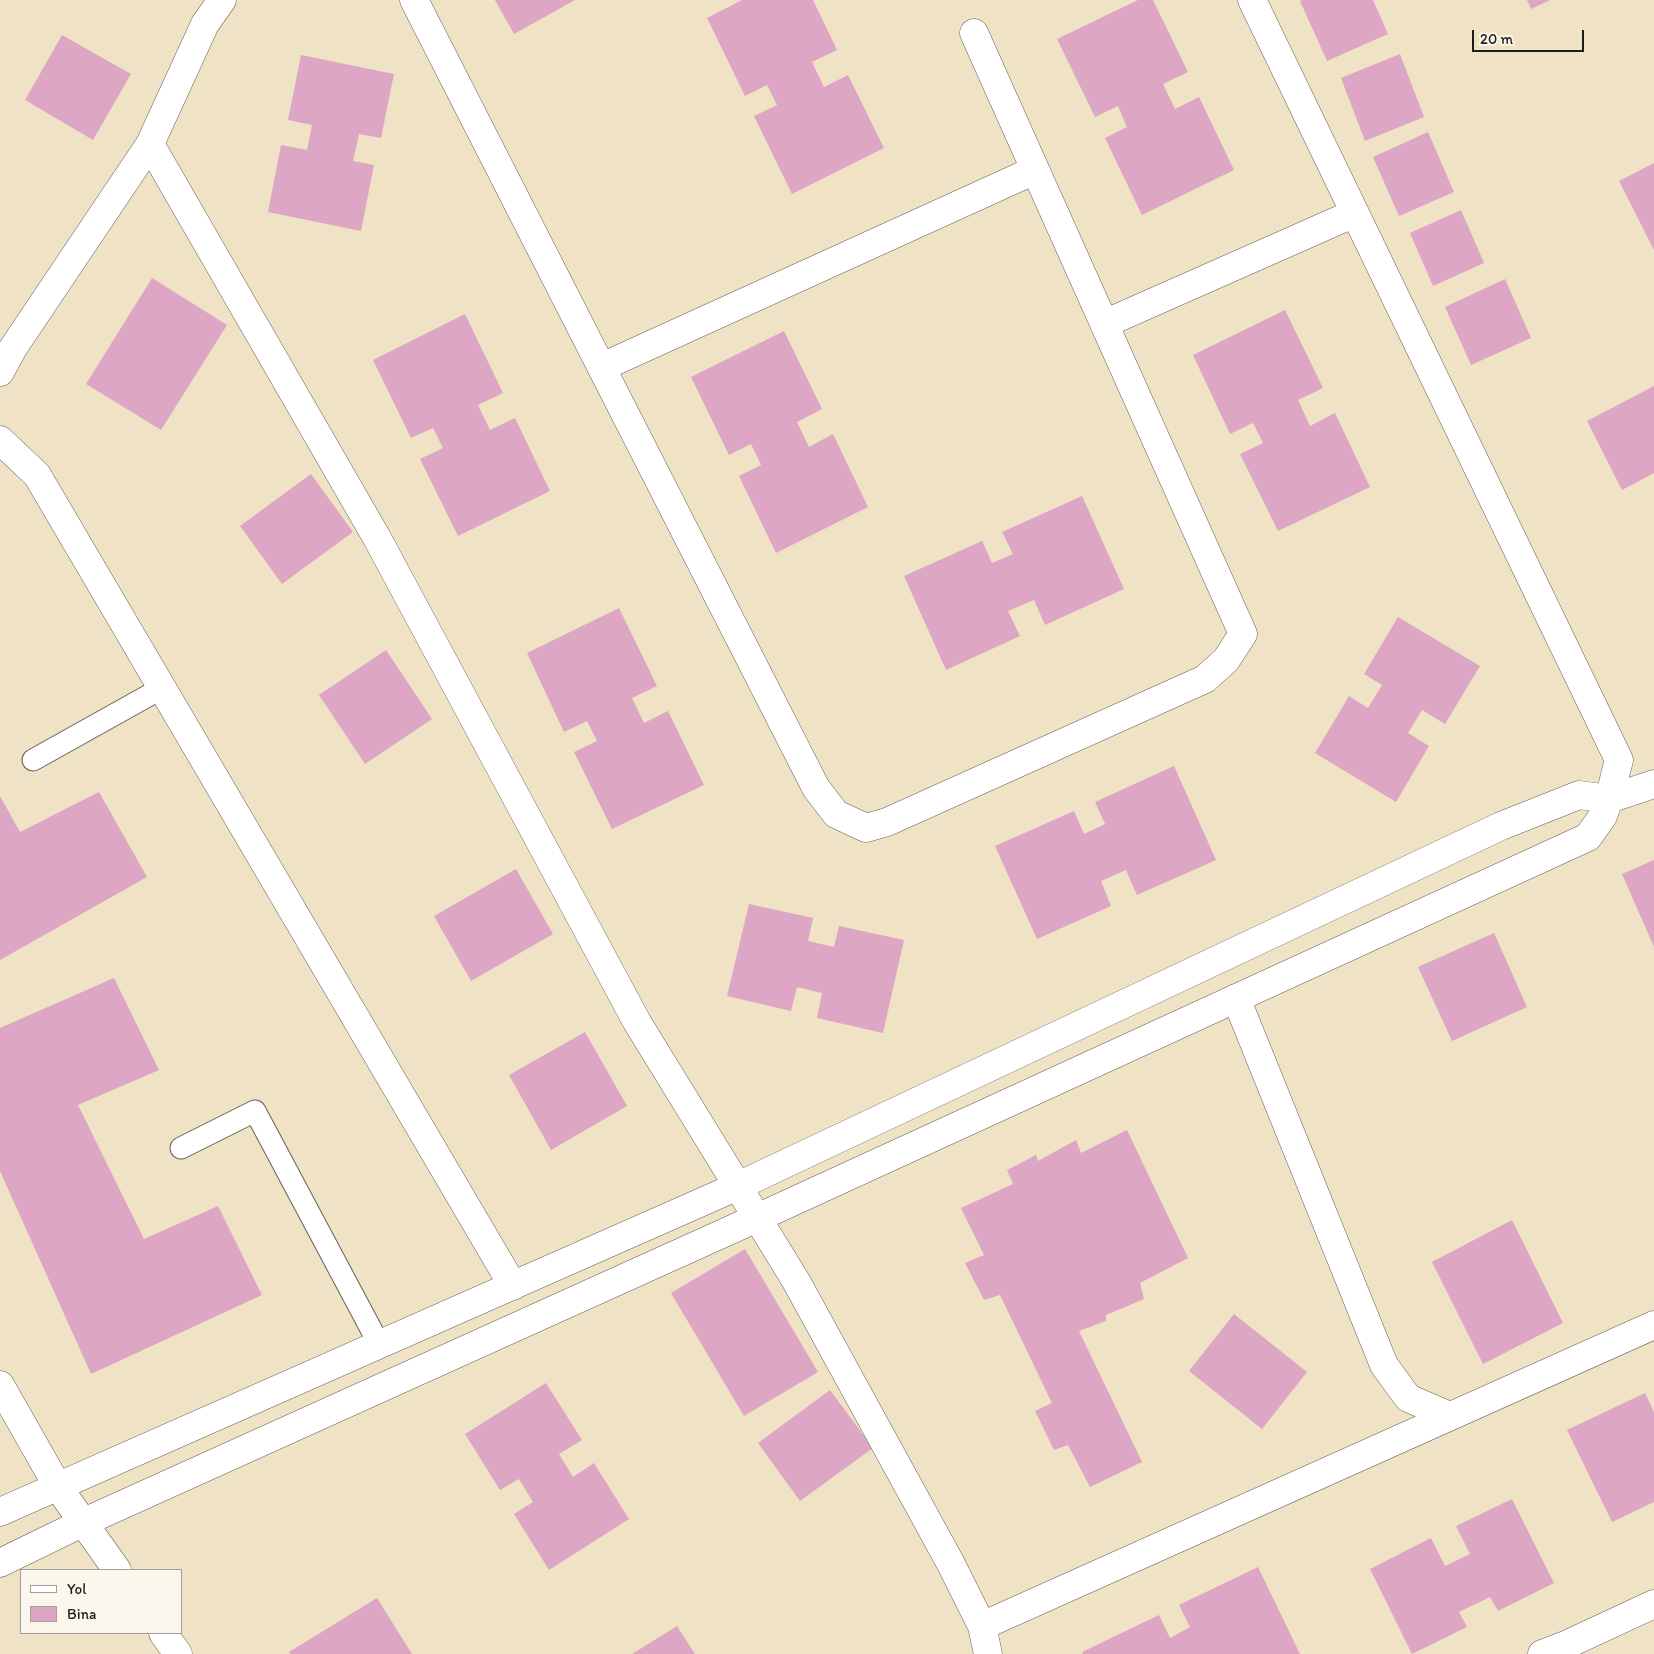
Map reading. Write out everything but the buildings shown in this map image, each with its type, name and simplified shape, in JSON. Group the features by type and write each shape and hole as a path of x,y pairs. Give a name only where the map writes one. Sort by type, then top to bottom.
{"street":[{"path":"0,372 13,348 150,144 205,24 222,0"},
{"path":"414,0 816,788 836,814 866,828 897,818 1206,679 1226,660 1243,634 974,33"},
{"path":"0,1563 82,1523 757,1218 1588,836 1603,816 1620,760 1252,0"},
{"path":"150,144 377,538 637,1022 796,1280 951,1564 982,1626 988,1654"},
{"path":"602,367 1035,170"},
{"path":"1104,324 1355,213"},
{"path":"0,440 37,475 513,1286"},
{"path":"0,1512 738,1186 1501,826 1579,795 1609,799 1654,784"},
{"path":"1236,998 1384,1365 1408,1398 1450,1416"},
{"path":"982,1626 1654,1325"},
{"path":"0,1385 58,1487 116,1569"},
{"path":"1542,1654 1654,1604"},
{"path":"164,1634 178,1654"}],"lane":[{"path":"33,760 162,688"},
{"path":"181,1148 255,1111 379,1344"}]}
